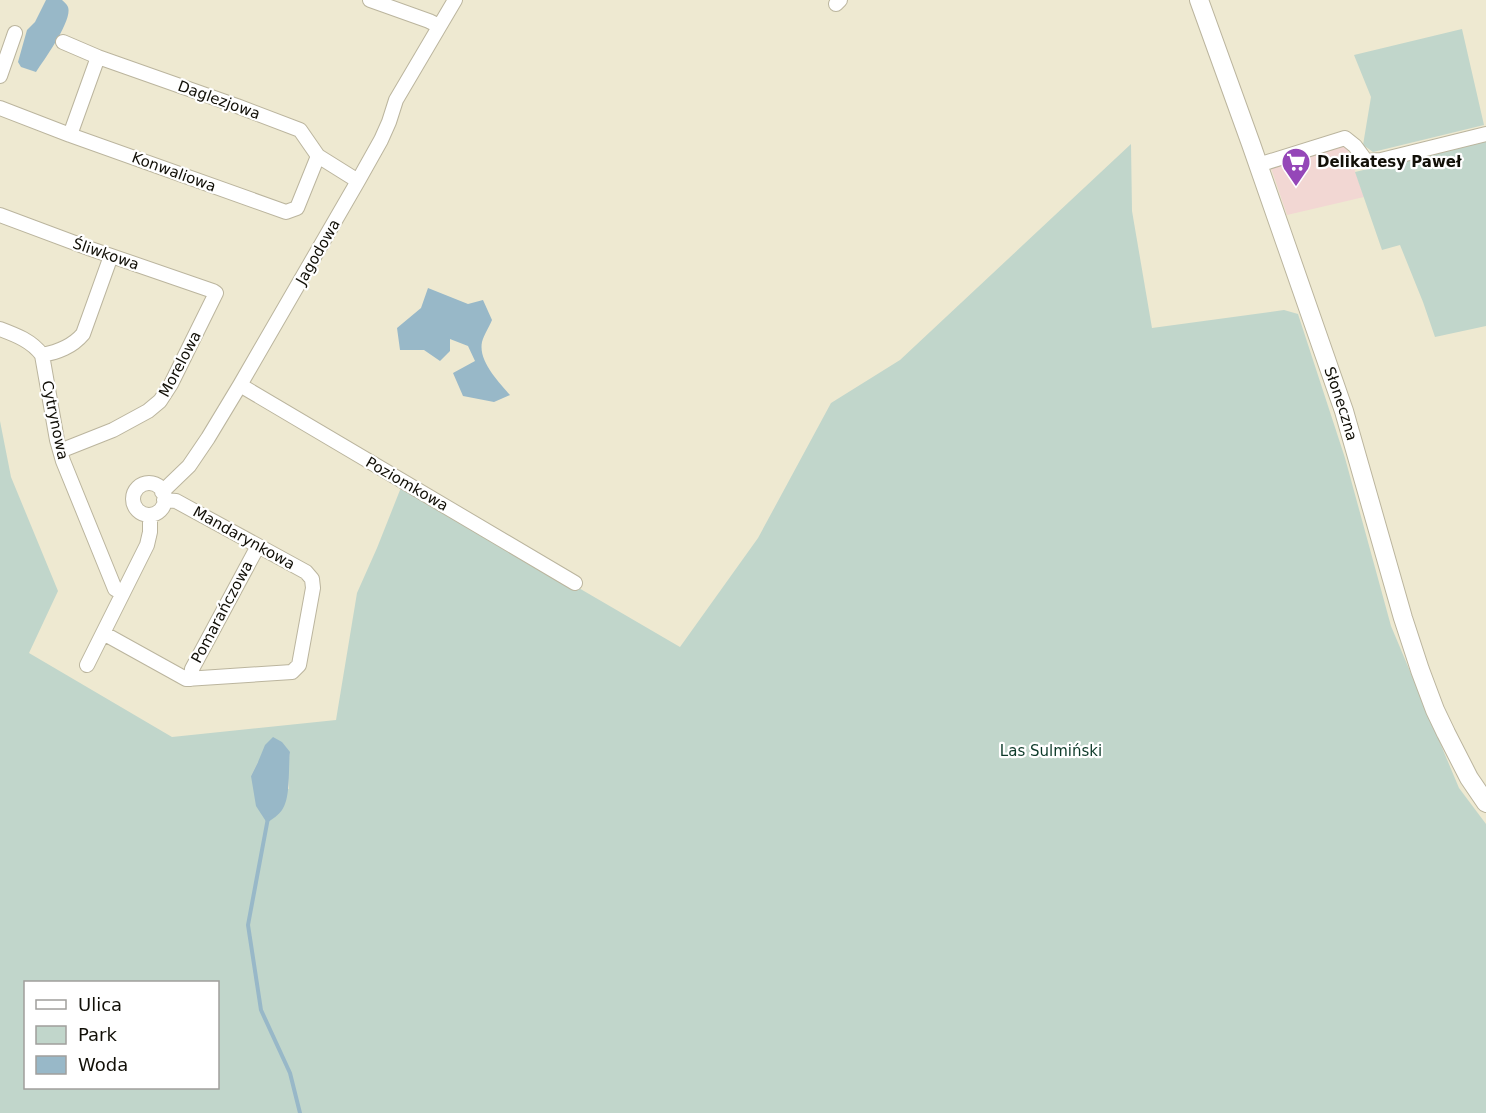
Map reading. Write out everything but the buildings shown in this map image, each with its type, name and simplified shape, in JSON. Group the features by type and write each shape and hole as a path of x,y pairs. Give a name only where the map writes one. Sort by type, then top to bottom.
{"street":[{"path":"370,0 439,26"},
{"name":"Jagodowa","path":"163,496 189,466 240,385 381,140 396,100 455,0"},
{"name":"Słoneczna","path":"1199,0 1344,411 1420,670 1446,733 1469,778 1486,803"},
{"path":"0,76 15,33"},
{"name":"Daglezjowa","path":"63,42 98,57 300,130 318,156 358,181"},
{"path":"70,135 98,57"},
{"name":"Konwaliowa","path":"0,108 286,212 297,208 318,156"},
{"path":"1258,165 1345,138 1355,146 1366,161 1381,160 1486,134"},
{"name":"Śliwkowa","path":"0,215 213,291"},
{"path":"0,329 20,337 42,355 76,343 83,334 111,256"},
{"name":"Morelowa","path":"60,450 113,430 148,411 160,401 171,384 215,296 216,293 213,291"},
{"name":"Cytrynowa","path":"42,355 63,461 115,589 122,593"},
{"name":"Poziomkowa","path":"240,385 575,583"},
{"path":"150,483 155,484 163,496 162,507 150,515 140,512 133,499 136,489 150,483"},
{"name":"Mandarynkowa","path":"103,633 181,678 292,672 299,665 313,588 312,579 306,572 163,496"},
{"path":"87,664 147,545 150,515"},
{"name":"Pomarańczowa","path":"191,679 192,669 258,546"}],"shaded area":[{"path":"1346,145 1364,197 1287,215 1271,168"}],"green space":[{"path":"1462,29 1484,125 1373,152 1363,145 1371,97 1354,55"},
{"path":"1486,141 1486,326 1435,337 1400,245 1382,250 1355,172"},
{"name":"Las Sulmiński","path":"1131,144 1132,211 1152,328 1284,310 1298,314 1345,458 1391,626 1459,788 1486,824 1486,1113 0,1113 0,421 11,477 58,591 29,653 172,737 336,720 357,593 402,485 680,647 758,538 831,403 900,360","holes":["290,752 289,789 251,776 258,762"]}],"water":[{"path":"46,0 62,0 68,6 68,13 57,40 36,72 21,67 18,62 27,30 35,22"},
{"path":"428,288 468,304 483,300 492,320 482,342 483,356 490,371 510,395 494,402 463,396 453,373 475,361 468,346 450,339 450,351 440,361 424,350 400,350 397,328 421,308"},
{"path":"273,737 282,742 290,752 289,782 285,805 279,814 267,823 256,806 251,776 265,745"}],"waterway":[{"path":"268,818 248,925 261,1010 290,1073 300,1113"}],"place":[{"name":"Delikatesy Paweł","path":"1296,188"}]}
